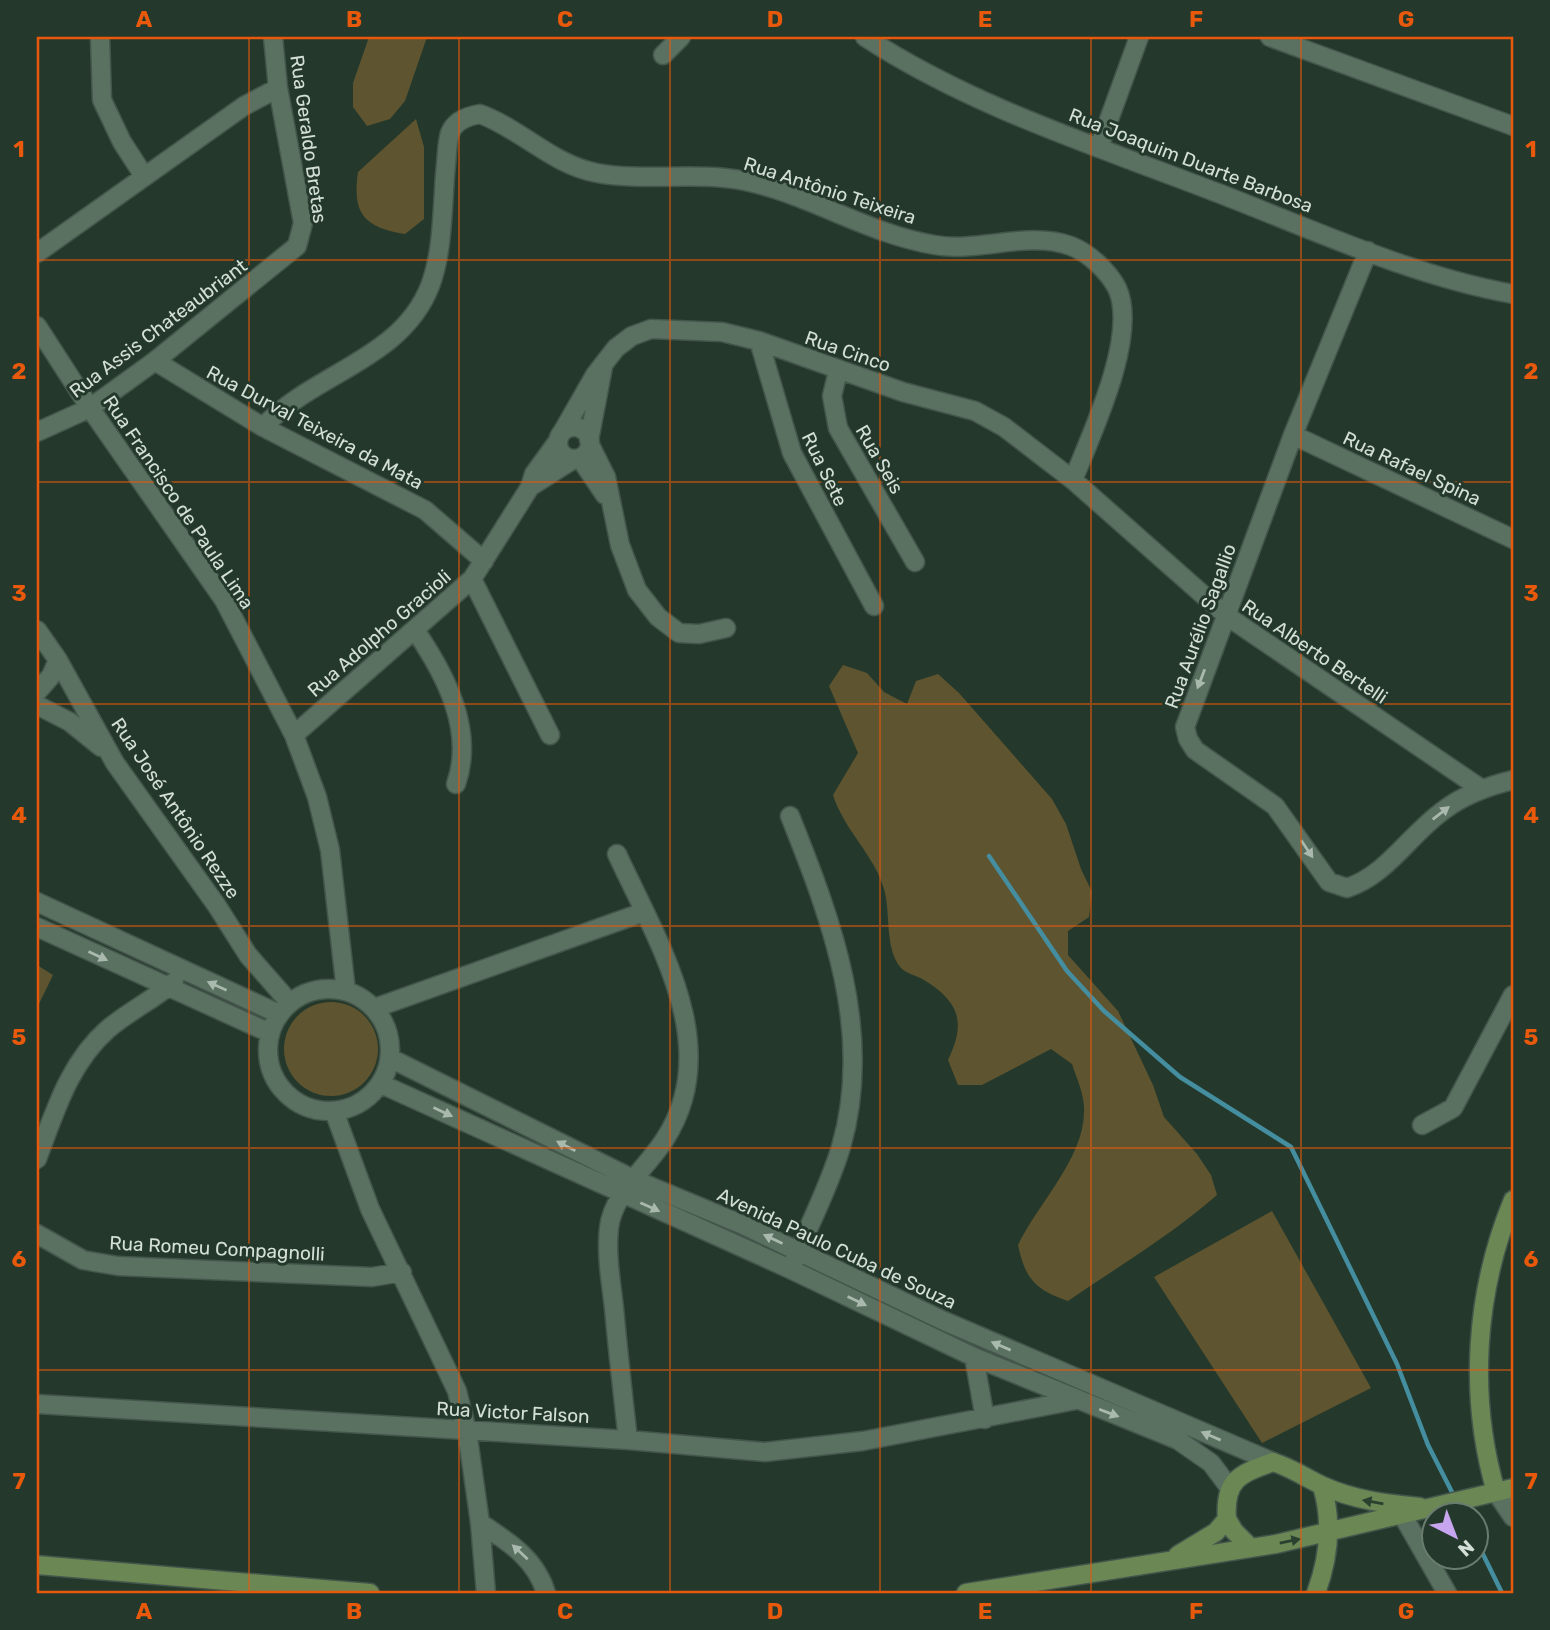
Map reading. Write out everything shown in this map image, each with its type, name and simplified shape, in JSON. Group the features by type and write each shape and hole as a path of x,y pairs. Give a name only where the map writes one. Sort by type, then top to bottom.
{"main road":[{"path":"1457,1500 1505,1490 1488,1464 1480,1399 1479,1349 1485,1295 1495,1252 1513,1200"},
{"path":"1251,1548 1234,1531 1227,1519 1229,1487 1244,1473 1273,1462 1302,1473 1322,1486 1361,1499 1420,1505"},
{"path":"1316,1593 1327,1560 1329,1533 1328,1503 1322,1486"},
{"path":"966,1593 1251,1548 1329,1533 1420,1510"},
{"path":"1166,1561 1207,1539 1227,1519"},
{"path":"37,1565 369,1593"}],"street":[{"path":"100,37 102,100 122,142 144,176"},
{"name":"Rua Geraldo Bretas","path":"273,37 278,88 303,223 297,246"},
{"path":"663,55 681,37"},
{"name":"Rua Joaquim Duarte Barbosa","path":"865,37 900,60 961,91 1099,147 1368,251 1479,288 1513,294"},
{"path":"1099,147 1139,37"},
{"path":"1270,37 1513,126"},
{"path":"37,253 244,106 278,88"},
{"name":"Rua Antônio Teixeira","path":"263,427 282,407 309,388 376,351 405,326 422,305 432,281 438,245 450,133 462,119 480,114 492,118 556,158 598,174 718,176 748,181 884,234 937,246 971,247 1048,241 1084,252 1117,289 1122,312 1119,351 1106,398 1073,480"},
{"name":"Rua Assis Chateaubriant","path":"37,432 90,408 155,361 297,246"},
{"name":"Rua Aurélio Sagallio","path":"1368,251 1293,435 1227,616 1200,680 1185,727 1195,750 1275,806 1329,882 1335,886 1347,888 1370,878 1443,810 1480,788"},
{"name":"Rua Francisco de Paula Lima","path":"37,326 90,408 224,600 293,735 317,797 330,850 346,991"},
{"name":"Rua Cinco","path":"560,436 585,391 616,348 632,336 651,330 722,332 759,341 838,371 975,411 1004,427 1073,480"},
{"name":"Rua Sete","path":"759,341 792,453 842,551 874,606"},
{"name":"Rua Durval Teixeira da Mata","path":"155,361 263,427 425,510 484,561"},
{"path":"583,450 603,367"},
{"name":"Rua Seis","path":"838,371 832,396 838,428 915,562"},
{"path":"583,450 560,451 560,436 579,428 583,450 613,507 629,570 637,590 658,617 679,633 699,634 726,628"},
{"name":"Rua Rafael Spina","path":"1293,435 1513,539"},
{"name":"Rua Adolpho Gracioli","path":"293,735 472,579 530,487 534,474 560,436"},
{"name":"Rua Adolpho Gracioli","path":"530,487 583,450"},
{"name":"Rua Alberto Bertelli","path":"1073,480 1227,616 1480,788"},
{"path":"472,579 550,735"},
{"name":"Rua José Antônio Rezze","path":"37,630 58,660 115,763 217,906 284,1009"},
{"path":"415,630 442,673 456,712 464,743 462,766 456,784"},
{"path":"37,692 51,676 58,660"},
{"path":"37,705 90,736 115,763"},
{"path":"1480,788 1513,780"},
{"path":"790,816 830,920 853,1033 851,1087 842,1145 827,1187 790,1269"},
{"path":"617,855 669,965 688,1028 691,1065 667,1137 635,1180 621,1194 609,1226 609,1262 628,1440"},
{"path":"37,902 185,972 284,1009"},
{"path":"375,1008 644,912"},
{"path":"37,927 270,1034"},
{"path":"37,1159 70,1074 108,1030 185,972"},
{"path":"316,991 346,991 375,1008 385,1023 390,1040 390,1058 381,1084 364,1100 334,1111 315,1109 297,1101 282,1089 270,1062 270,1034 284,1009 316,991"},
{"path":"1422,1125 1453,1108 1513,995"},
{"name":"Avenida Paulo Cuba de Souza","path":"390,1058 635,1180 798,1251 944,1321 1273,1462"},
{"name":"Avenida Paulo Cuba de Souza","path":"381,1084 790,1269 974,1357 1178,1440 1211,1463 1229,1487"},
{"path":"334,1111 370,1209 457,1391 467,1431 480,1523 486,1593"},
{"name":"Rua Romeu Compagnolli","path":"37,1234 83,1260 118,1266 372,1277 402,1272"},
{"path":"974,1357 985,1419"},
{"name":"Rua Victor Falson","path":"37,1404 628,1440 765,1452 863,1441 1076,1400"},
{"path":"1505,1490 1513,1517"},
{"path":"1402,1516 1447,1593"},
{"path":"480,1523 527,1558 543,1580 546,1593"}],"shaded area":[{"path":"369,37 427,37 405,101 390,119 367,126 353,107 353,83"},
{"path":"416,119 424,147 424,219 405,234 380,227 364,216 357,198 358,172"},
{"path":"843,665 867,673 884,692 907,704 916,681 938,674 959,693 1052,799 1066,824 1092,892 1089,917 1068,931 1068,955 1118,1011 1153,1085 1164,1117 1197,1154 1211,1175 1217,1195 1163,1237 1068,1301 1047,1292 1033,1281 1024,1266 1018,1245 1068,1164 1082,1129 1083,1100 1072,1064 1051,1049 982,1085 958,1085 948,1060 957,1035 956,1014 952,1005 936,988 903,970 896,960 890,940 886,898 880,877 844,820 833,795 858,753 829,686"},
{"path":"37,965 53,975 37,1008"},
{"path":"331,1002 349,1006 364,1016 374,1031 378,1049 374,1067 364,1082 349,1092 331,1096 313,1092 298,1082 288,1067 284,1049 288,1031 298,1016 313,1006"},
{"path":"1272,1211 1371,1388 1262,1443 1154,1277"}],"waterway":[{"path":"989,856 1067,971 1104,1011 1180,1077 1291,1147 1397,1364 1428,1445 1454,1496"},
{"path":"1490,1569 1502,1593"}]}
